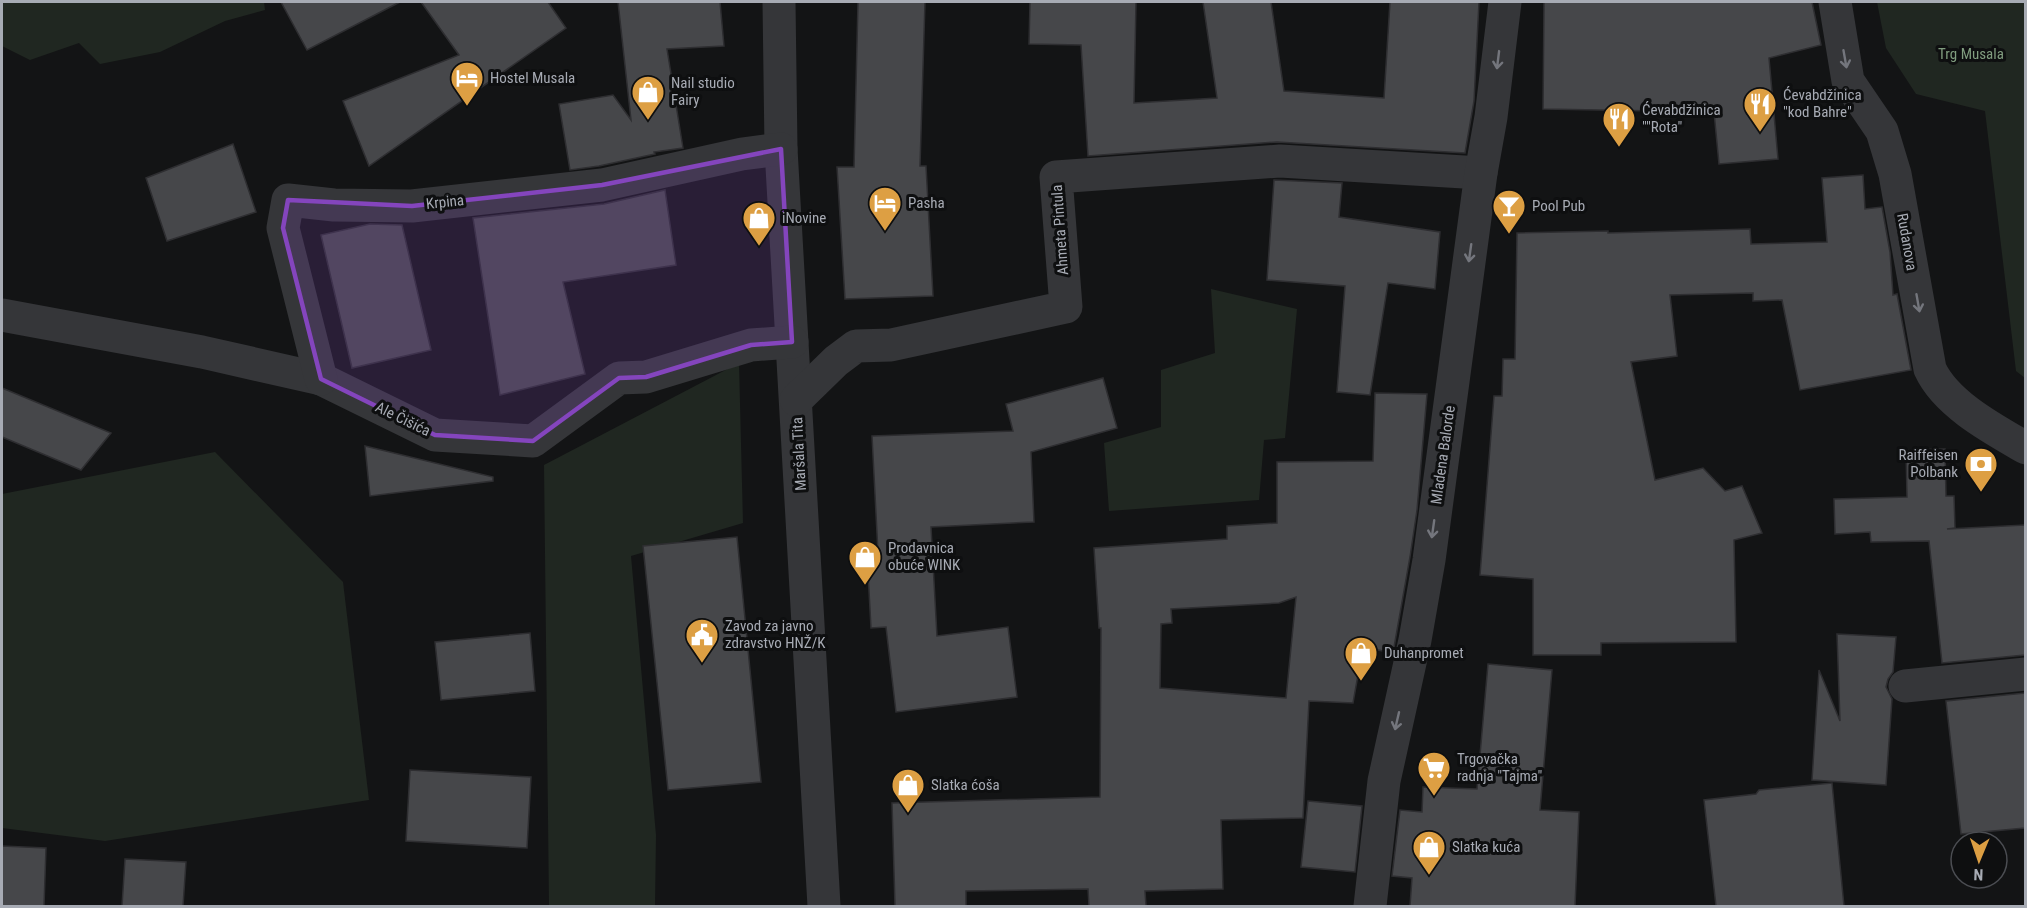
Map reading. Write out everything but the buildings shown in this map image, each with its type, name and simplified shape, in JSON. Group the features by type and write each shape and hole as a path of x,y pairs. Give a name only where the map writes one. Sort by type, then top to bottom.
{"street":[{"name":"Maršala Tita","path":"779,2 781,149 824,906"},
{"name":"Mladena Balorde","path":"1370,906 1384,781 1415,640 1429,560 1505,2"},
{"name":"Rudanova","path":"1835,2 1848,81 1882,131 1895,174 1930,369 1937,384 1958,404 2000,434 2025,448"},
{"name":"Krpina","path":"321,379 283,228 288,200 334,206 412,206 602,186 742,154 781,149"},
{"name":"Ahmeta Pintula","path":"796,400 836,360 856,346 891,345 1066,307 1056,177 1280,161 1481,173"},
{"name":"Ale Čišića","path":"2,315 202,352 321,379 435,435 533,441 619,378 646,377 752,345 792,342"},
{"path":"1905,686 2025,674"}],"highlighted area":[{"path":"781,149 792,342 751,345 646,377 619,378 533,441 435,435 321,379 283,228 288,200 412,206 602,185"}],"green space":[{"path":"2,2 264,2 265,10 225,21 160,52 100,64 79,43 30,60 2,46"},
{"name":"Trg Musala","path":"1877,2 2025,2 2025,378 2016,371 1985,111 1916,94 1886,48"},
{"path":"1211,289 1297,309 1285,438 1264,440 1259,500 1109,511 1104,443 1161,427 1161,370 1215,353"},
{"path":"739,363 743,523 631,556 656,835 655,906 549,906 544,465"},
{"path":"215,452 343,582 369,800 105,841 2,828 2,494"}],"place":[{"name":"Hostel Musala","path":"467,107"},
{"name":"Nail studio Fairy","path":"648,121"},
{"name":"Ćevabdžinica \"kod Bahre\"","path":"1760,133"},
{"name":"Ćevabdžinica \"\"Rota\"","path":"1619,148"},
{"name":"Pasha","path":"885,232"},
{"name":"Pool Pub","path":"1509,235"},
{"name":"iNovine","path":"759,247"},
{"name":"Raiffeisen Polbank","path":"1981,493"},
{"name":"Prodavnica obuće WINK","path":"865,586"},
{"name":"Zavod za javno zdravstvo HNŽ/K","path":"702,664"},
{"name":"Duhanpromet","path":"1361,682"},
{"name":"Trgovačka radnja \"Tajma\"","path":"1434,797"},
{"name":"Slatka ćoša","path":"908,814"},
{"name":"Slatka kuća","path":"1429,876"}]}
